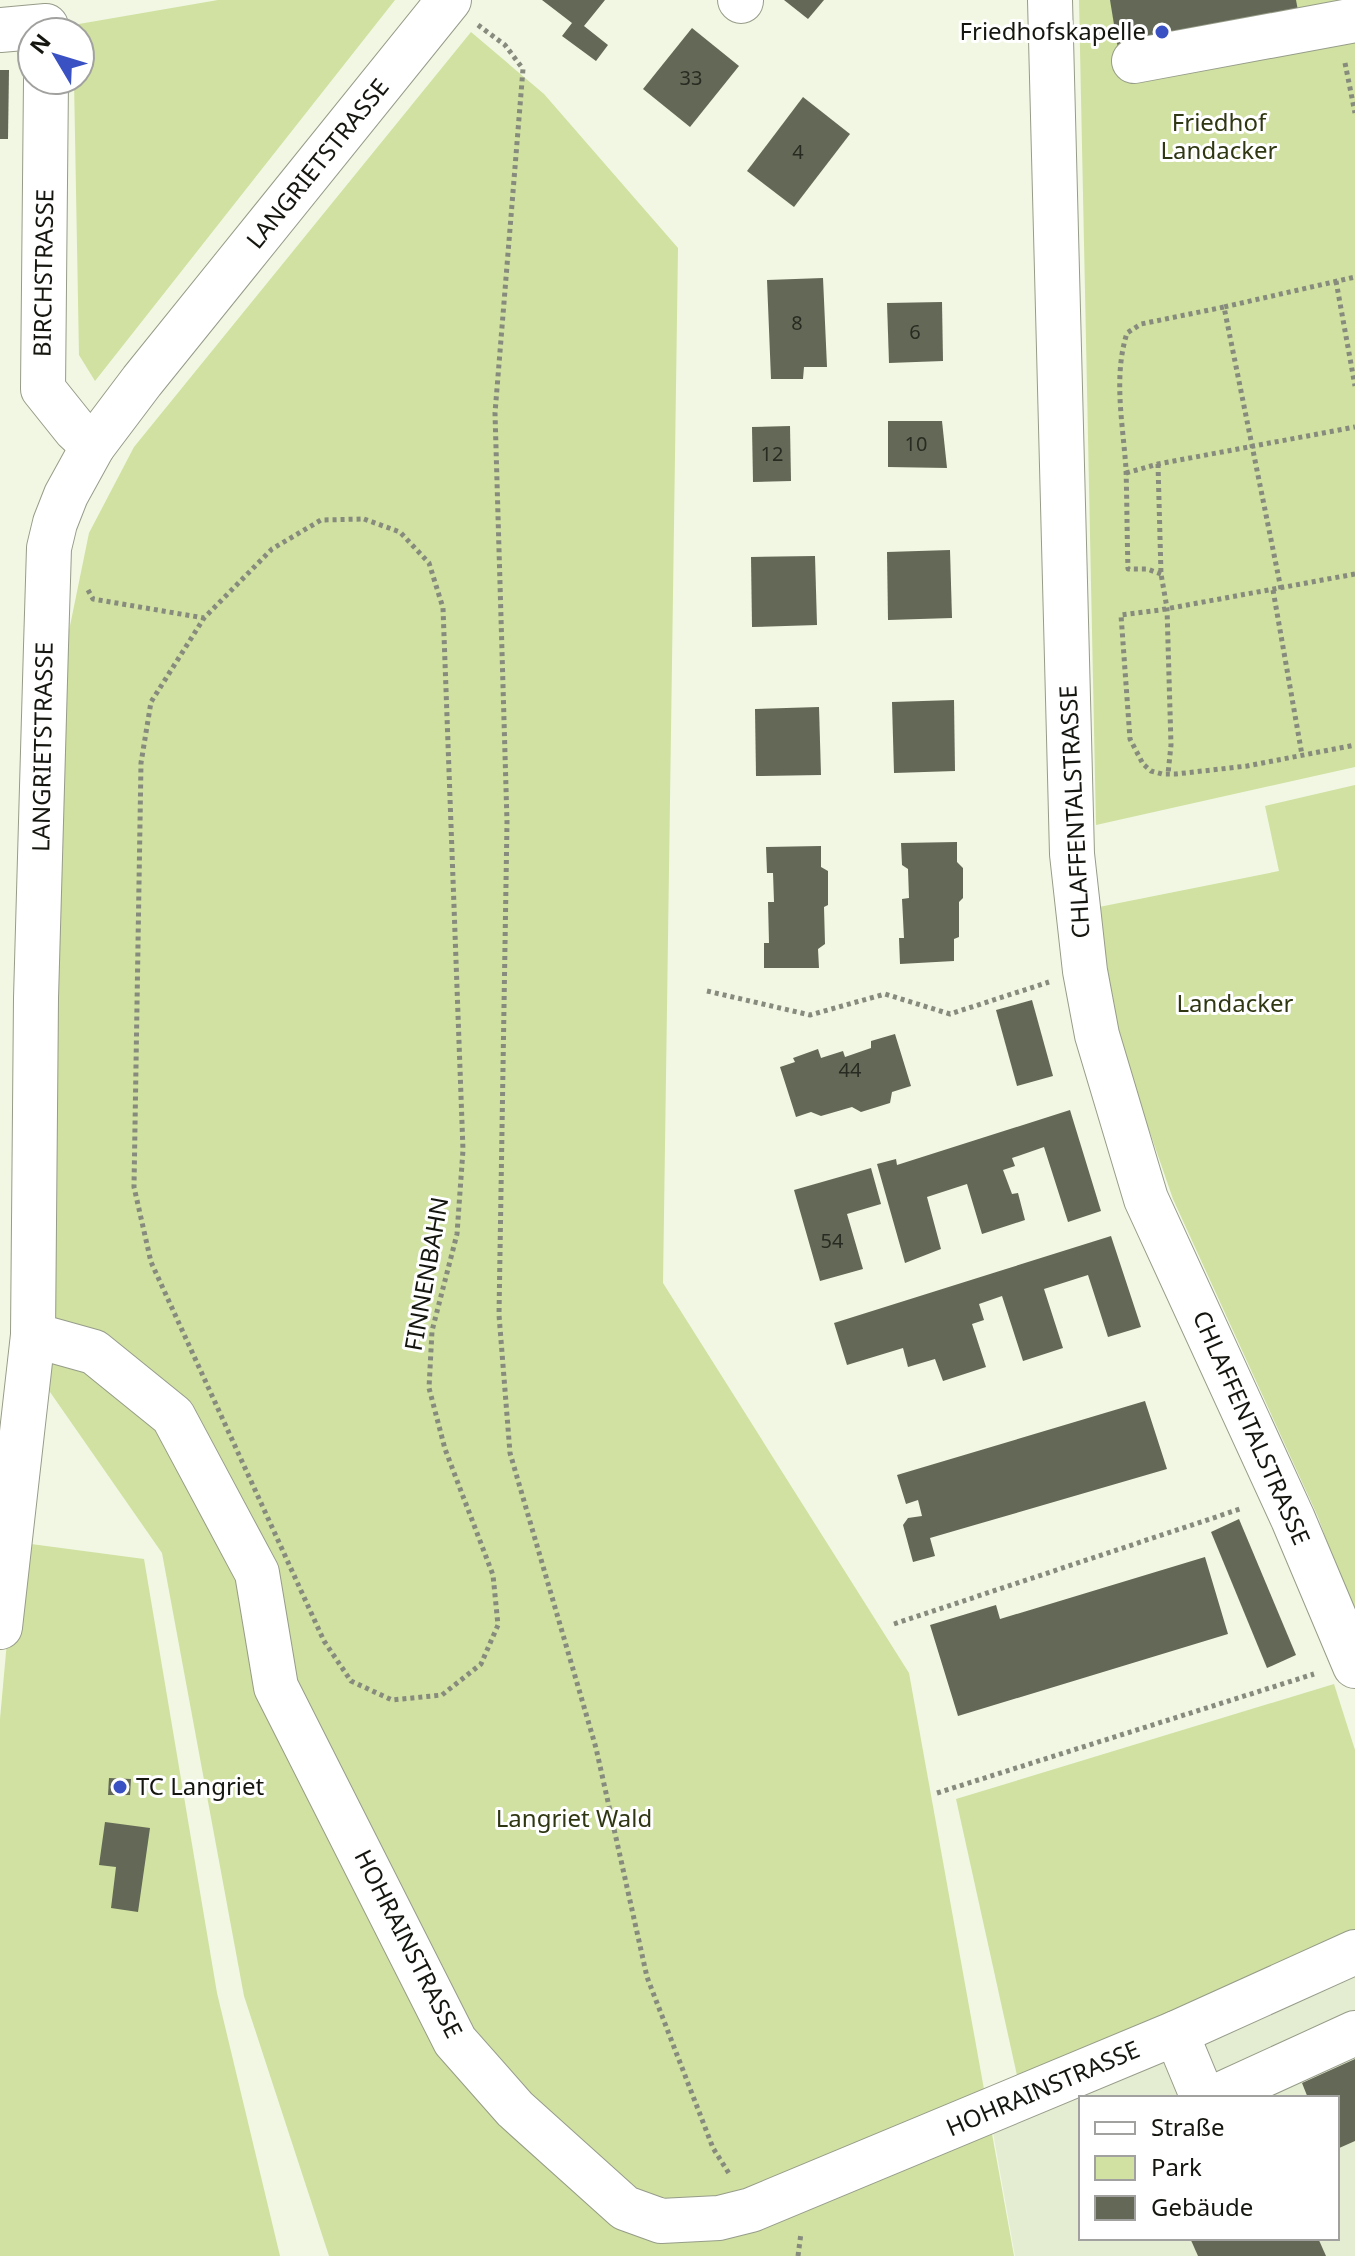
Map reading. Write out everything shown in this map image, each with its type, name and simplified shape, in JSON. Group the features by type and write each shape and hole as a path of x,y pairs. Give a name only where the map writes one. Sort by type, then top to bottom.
{"street":[{"name":"CHLAFFENTALSTRASSE","path":"1050,0 1072,854 1085,971 1097,1035 1146,1199 1282,1495 1354,1664"},
{"name":"LANGRIETSTRASSE","path":"0,1627 22,1308 24,968 49,548 66,495 93,446 449,1"},
{"path":"1134,61 1346,22"},
{"name":"BIRCHSTRASSE","path":"46,96 43,389 93,446"},
{"name":"HOHRAINSTRASSE","path":"22,1308 94,1352 173,1416 257,1573 276,1687 455,2041 515,2109 625,2208 661,2221 719,2218 751,2210 1176,2033 1355,1952"},
{"path":"1176,2033 1202,2096"},
{"path":"1217,2096 1355,2033"}],"path":[{"path":"449,1 505,45 523,69 495,413 507,822 499,1315 510,1453 596,1748 647,1977 713,2148 751,2210"},
{"path":"1346,22 1355,113"},
{"path":"1161,574 1147,569 1128,569 1126,473 1119,373 1120,353 1127,333 1141,324 1355,277"},
{"path":"1336,281 1355,386"},
{"path":"1224,307 1281,589"},
{"path":"1126,473 1158,464 1355,427"},
{"path":"1158,464 1161,574 1167,608 1171,745 1168,774"},
{"name":"FINNENBAHN","path":"364,519 400,532 429,563 443,608 463,1150 457,1234 432,1331 429,1388 445,1449 493,1575 498,1625 481,1664 442,1695 392,1700 351,1681 324,1641 151,1262 134,1187 141,763 151,702 204,618 272,549 321,520 364,519"},
{"path":"49,548 76,569 93,599 204,618"},
{"path":"1355,574 1121,615 1130,739 1143,764 1151,771 1168,774 1247,766 1355,745"},
{"path":"1273,590 1302,755"},
{"path":"707,991 810,1015 885,994 950,1014 1085,971"},
{"path":"894,1624 1282,1495"},
{"path":"937,1793 1354,1664"}],"shaded area":[{"path":"1355,1960 1355,2256 1015,2256 991,2121"}],"green space":[{"path":"218,0 395,0 95,381 79,355 74,96 96,96 96,21"},
{"name":"Friedhof Landacker","path":"1079,0 1355,0 1355,767 1096,825"},
{"name":"Langriet Wald","path":"471,32 544,94 678,248 663,1283 909,1673 1014,2256 329,2256 244,1996 162,1553 50,1392 63,660 89,533 134,447"},
{"name":"Landacker","path":"1355,785 1355,1619 1318,1517 1173,1199 1117,1037 1099,907 1279,871 1265,806"},
{"path":"16,1542 144,1559 217,1993 280,2256 0,2256 0,1719"},
{"path":"1334,1684 1355,1750 1355,1933 1018,2080 956,1799"}],"building":[{"path":"542,0 605,0 584,26 608,45 596,61 562,36 572,23"},
{"path":"784,0 824,0 808,19"},
{"name":"Friedhofskapelle","path":"1110,0 1296,0 1299,16 1118,49"},
{"path":"692,28 739,66 690,127 643,89"},
{"path":"0,70 9,70 8,139 0,139"},
{"path":"803,97 850,134 794,207 747,171"},
{"path":"823,278 827,367 804,367 803,379 771,379 767,280"},
{"path":"942,302 943,361 889,363 887,303"},
{"path":"888,421 942,421 947,468 888,467"},
{"path":"790,426 791,481 753,482 752,427"},
{"path":"950,550 952,618 888,620 887,552"},
{"path":"815,556 817,625 752,627 751,557"},
{"path":"954,700 955,771 894,773 892,702"},
{"path":"819,707 821,775 756,776 755,709"},
{"path":"957,842 957,862 963,868 963,898 959,902 959,937 954,939 954,961 900,964 899,938 904,938 902,899 909,898 908,869 902,865 901,843"},
{"path":"821,846 821,867 828,871 828,905 824,907 825,944 818,949 819,968 764,968 764,943 769,943 768,902 774,902 773,873 767,873 766,847"},
{"path":"1032,1000 1053,1076 1017,1086 996,1010"},
{"path":"895,1034 911,1086 892,1092 890,1103 861,1112 852,1107 821,1116 811,1112 796,1117 780,1067 795,1062 793,1058 818,1049 821,1058 843,1051 845,1057 871,1048 871,1041"},
{"path":"1070,1110 1101,1211 1068,1222 1044,1147 1012,1158 1015,1166 1003,1170 1012,1194 1018,1193 1025,1220 982,1234 967,1184 927,1197 941,1249 905,1263 877,1164 896,1159 897,1165"},
{"path":"871,1168 881,1204 847,1214 863,1269 820,1281 794,1190"},
{"path":"1111,1236 1141,1327 1108,1337 1088,1275 1044,1289 1063,1348 1023,1361 1002,1296 979,1304 984,1320 972,1324 986,1367 943,1381 935,1359 908,1367 903,1348 847,1365 834,1323"},
{"path":"1145,1401 1167,1469 930,1538 935,1556 913,1562 903,1525 908,1518 922,1516 918,1500 906,1504 897,1475"},
{"path":"1239,1519 1296,1655 1267,1668 1211,1532"},
{"path":"1205,1557 1228,1634 958,1716 930,1625 996,1605 1000,1619"},
{"name":"TC Langriet","path":"109,1778 131,1779 130,1795 108,1795"},
{"path":"105,1822 150,1828 138,1912 111,1908 116,1867 99,1865"},
{"path":"1355,2059 1355,2141 1339,2148 1339,2096 1307,2096 1302,2083"},
{"path":"1191,2240 1319,2240 1326,2256 1198,2256"}],"place":[{"name":"Friedhofskapelle","path":"1162,32"},
{"name":"TC Langriet","path":"120,1787"}]}
